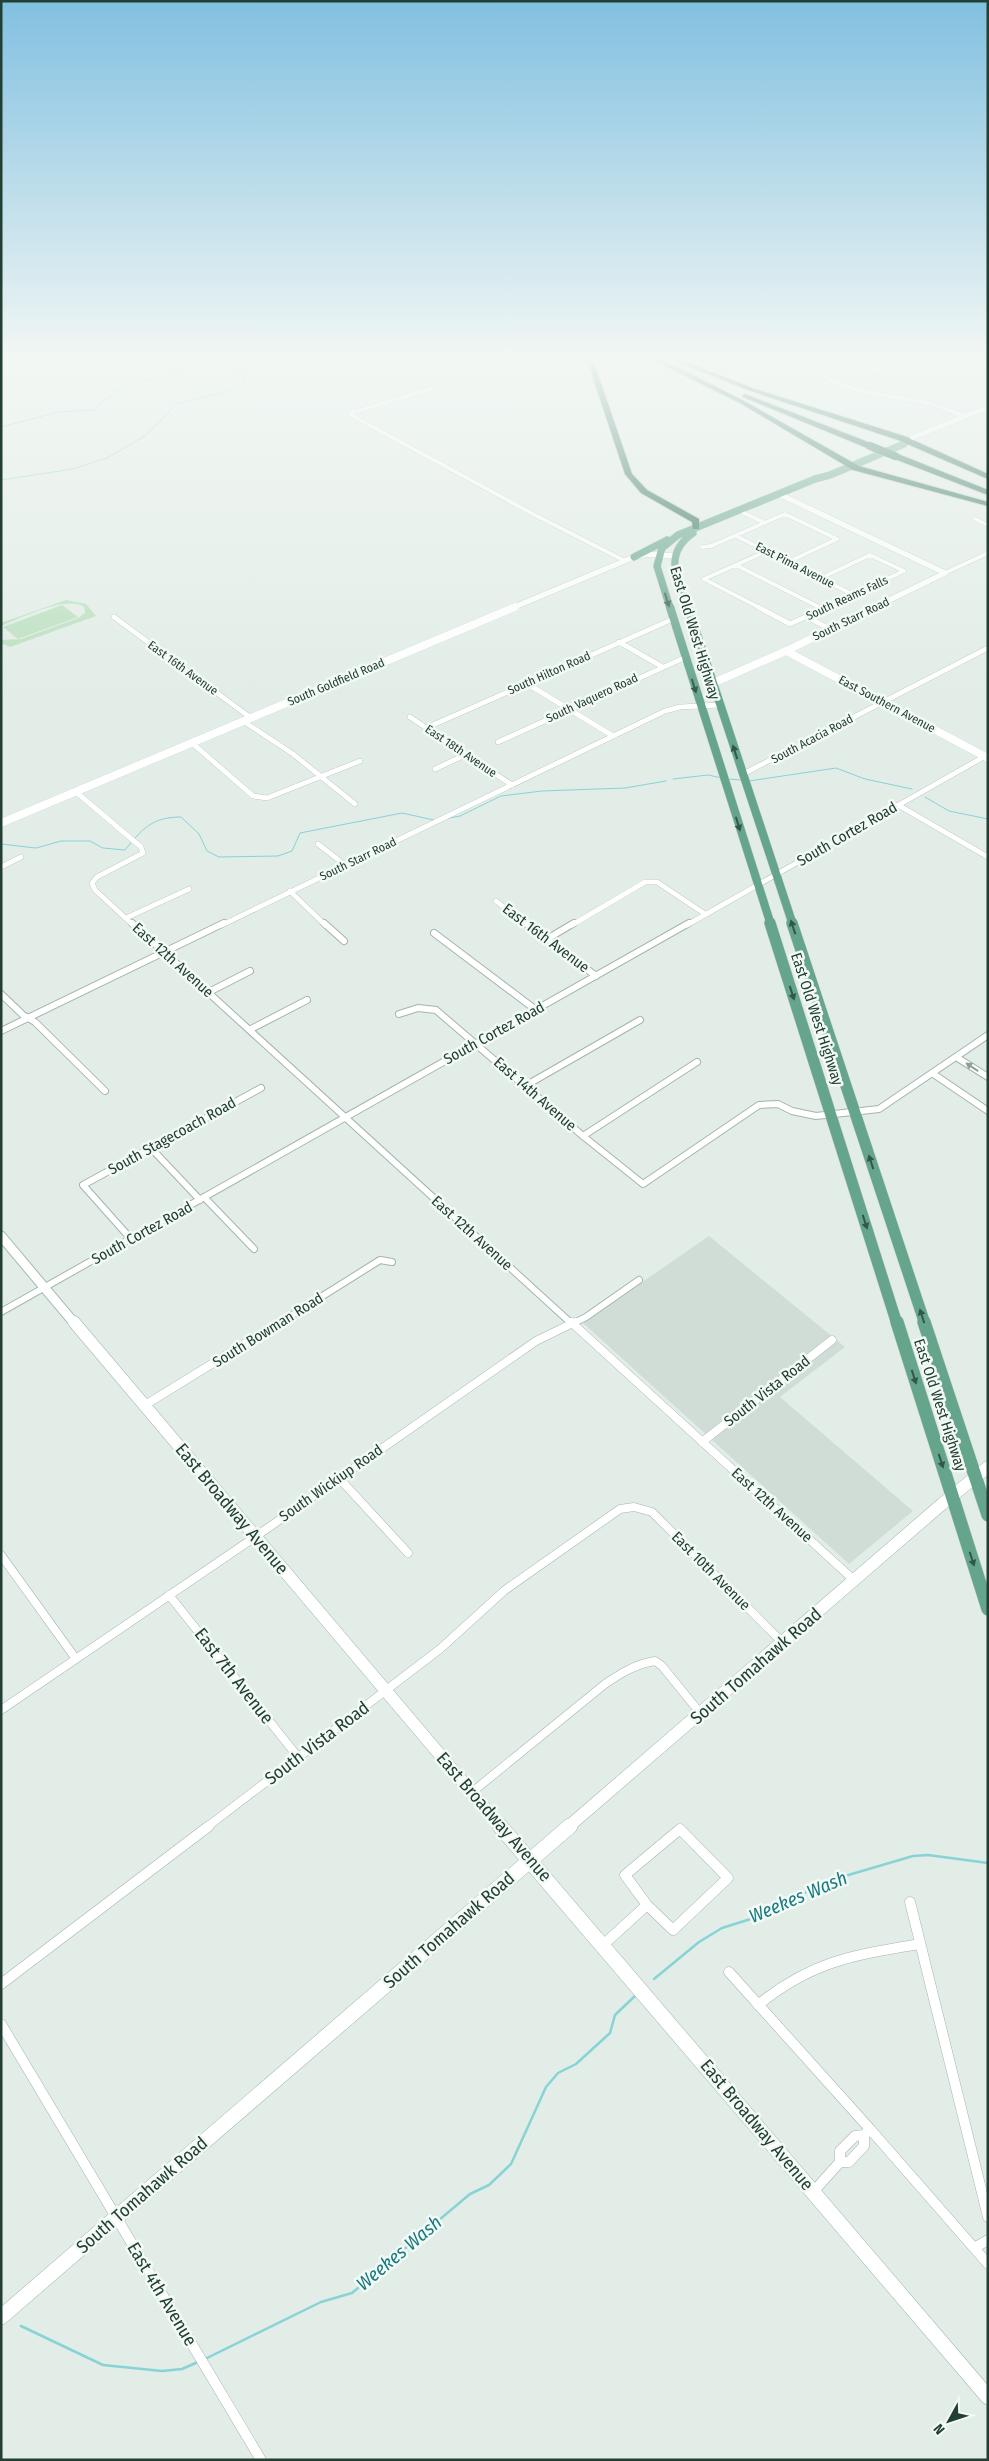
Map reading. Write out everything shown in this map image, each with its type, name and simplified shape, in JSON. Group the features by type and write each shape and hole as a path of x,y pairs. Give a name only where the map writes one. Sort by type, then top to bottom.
{"highway":[{"path":"627,472 639,488 696,521 696,527"},
{"path":"873,472 988,504"},
{"path":"939,472 988,493"},
{"path":"947,472 988,487"}],"main road":[{"path":"719,520 832,472"},
{"path":"779,494 945,573"},
{"name":"East Old West Highway","path":"719,520 696,527 666,544 659,554 657,566 988,1609"},
{"name":"East Old West Highway","path":"719,520 683,540 674,556 674,566 988,1515"},
{"path":"634,557 678,536"},
{"path":"659,554 665,557 679,582"},
{"name":"South Goldfield Road","path":"1,823 634,557 659,554 674,556"},
{"path":"634,557 649,558 657,566"},
{"name":"South Starr Road","path":"713,684 945,573"},
{"name":"East Southern Avenue","path":"786,650 987,756"},
{"name":"East Broadway Avenue","path":"1,1236 471,1793 530,1859 988,2397"},
{"name":"South Tomahawk Road","path":"5,2313 530,1859 988,1467"}],"street":[{"path":"454,472 531,514 624,561"},
{"path":"740,511 765,523"},
{"path":"702,547 711,546 785,514 837,539 788,562"},
{"path":"975,519 988,525"},
{"name":"East Pima Avenue","path":"736,536 854,595"},
{"path":"736,565 767,551"},
{"name":"South Starr Road","path":"945,573 988,553"},
{"name":"South Reams Falls","path":"736,565 704,579 790,624 904,571 870,555 821,578"},
{"path":"736,565 822,610"},
{"name":"East 16th Avenue","path":"114,617 251,718"},
{"path":"807,617 830,629"},
{"name":"South Hilton Road","path":"426,728 673,619"},
{"path":"619,642 661,666"},
{"name":"South Acacia Road","path":"744,779 883,702 988,648"},
{"name":"South Vaquero Road","path":"498,742 661,666 686,657"},
{"path":"526,683 613,736"},
{"name":"South Starr Road","path":"1,1031 669,709 720,705"},
{"name":"East 18th Avenue","path":"410,717 512,785"},
{"path":"243,721 293,754 355,804"},
{"path":"192,743 253,796 260,799 267,798 360,761"},
{"path":"435,769 466,754"},
{"name":"South Cortez Road","path":"1,1312 987,756"},
{"name":"East 12th Avenue","path":"76,792 141,846 144,853 97,877 92,883 95,890 855,1581"},
{"path":"898,805 988,858"},
{"path":"318,844 345,865"},
{"path":"1,867 21,857"},
{"path":"547,939 645,882 657,882 705,914"},
{"path":"126,918 189,890"},
{"path":"290,892 344,941"},
{"name":"East 16th Avenue","path":"496,901 596,976"},
{"path":"434,932 536,1010"},
{"path":"209,992 250,972"},
{"path":"1,994 105,1091"},
{"path":"251,1030 307,1000"},
{"name":"East 14th Avenue","path":"399,1014 417,1006 427,1006 436,1010 583,1136 643,1184 759,1105 778,1104 805,1115 830,1113"},
{"path":"525,1086 640,1020"},
{"path":"830,1113 879,1109 988,1035"},
{"path":"956,1056 987,1076"},
{"path":"583,1136 697,1062"},
{"path":"932,1073 988,1110"},
{"name":"South Stagecoach Road","path":"131,1239 83,1185 261,1088"},
{"path":"150,1147 254,1249"},
{"name":"South Bowman Road","path":"145,1405 198,1375 380,1260 392,1262"},
{"name":"South Wickiup Road","path":"1,1710 255,1537 536,1341 572,1324 639,1280"},
{"name":"South Vista Road","path":"702,1442 832,1340"},
{"path":"339,1478 408,1553"},
{"name":"South Vista Road","path":"1,1984 440,1649 505,1590 620,1509 634,1507"},
{"name":"East 10th Avenue","path":"634,1507 652,1512 783,1643"},
{"path":"1,1555 76,1659"},
{"name":"East 7th Avenue","path":"169,1595 298,1757"},
{"path":"471,1793 625,1669 655,1661 676,1681 701,1714"},
{"path":"680,1829 728,1878 673,1930 647,1905 625,1875 680,1829"},
{"path":"910,1902 988,2218"},
{"path":"603,1945 647,1905"},
{"path":"758,2005 780,1985 831,1960 920,1944"},
{"path":"729,1972 867,2132 988,2264"},
{"name":"East 4th Avenue","path":"1,2024 261,2460"},
{"path":"813,2192 840,2162 849,2162 864,2146 867,2132"},
{"path":"974,2248 988,2240"}],"shaded area":[{"path":"709,1236 845,1347 780,1397 913,1511 849,1564 583,1323"}],"green space":[{"path":"66,600 86,604 96,616 10,647 1,643 1,640 21,639 78,618 85,613 84,607 76,604 66,604 31,613 1,626 1,623"},
{"path":"62,605 78,617 18,639 3,627"}],"waterway":[{"path":"1,480 54,472"},
{"path":"749,781 836,768 865,779 912,789"},
{"path":"673,779 708,775 722,778"},
{"path":"727,779 742,780"},
{"path":"444,819 460,816 501,796 542,791 625,788 666,781"},
{"path":"925,797 949,811 988,819"},
{"path":"1,844 36,848 61,841 90,841 103,848 125,850 148,826 162,819 181,817 199,834 207,851 219,857 278,856 292,851 300,833 402,813 434,820"},
{"name":"Weekes Wash","path":"654,1979 699,1942 722,1928 757,1917 828,1881 913,1856 928,1855 988,1863"},
{"name":"Weekes Wash","path":"205,2359 321,2302 352,2293 470,2194 489,2185 511,2164 546,2087 558,2073 576,2064 610,2033 615,2015 635,1996"},
{"name":"Weekes Wash","path":"21,2326 103,2365 162,2371 182,2369 198,2362"}]}
